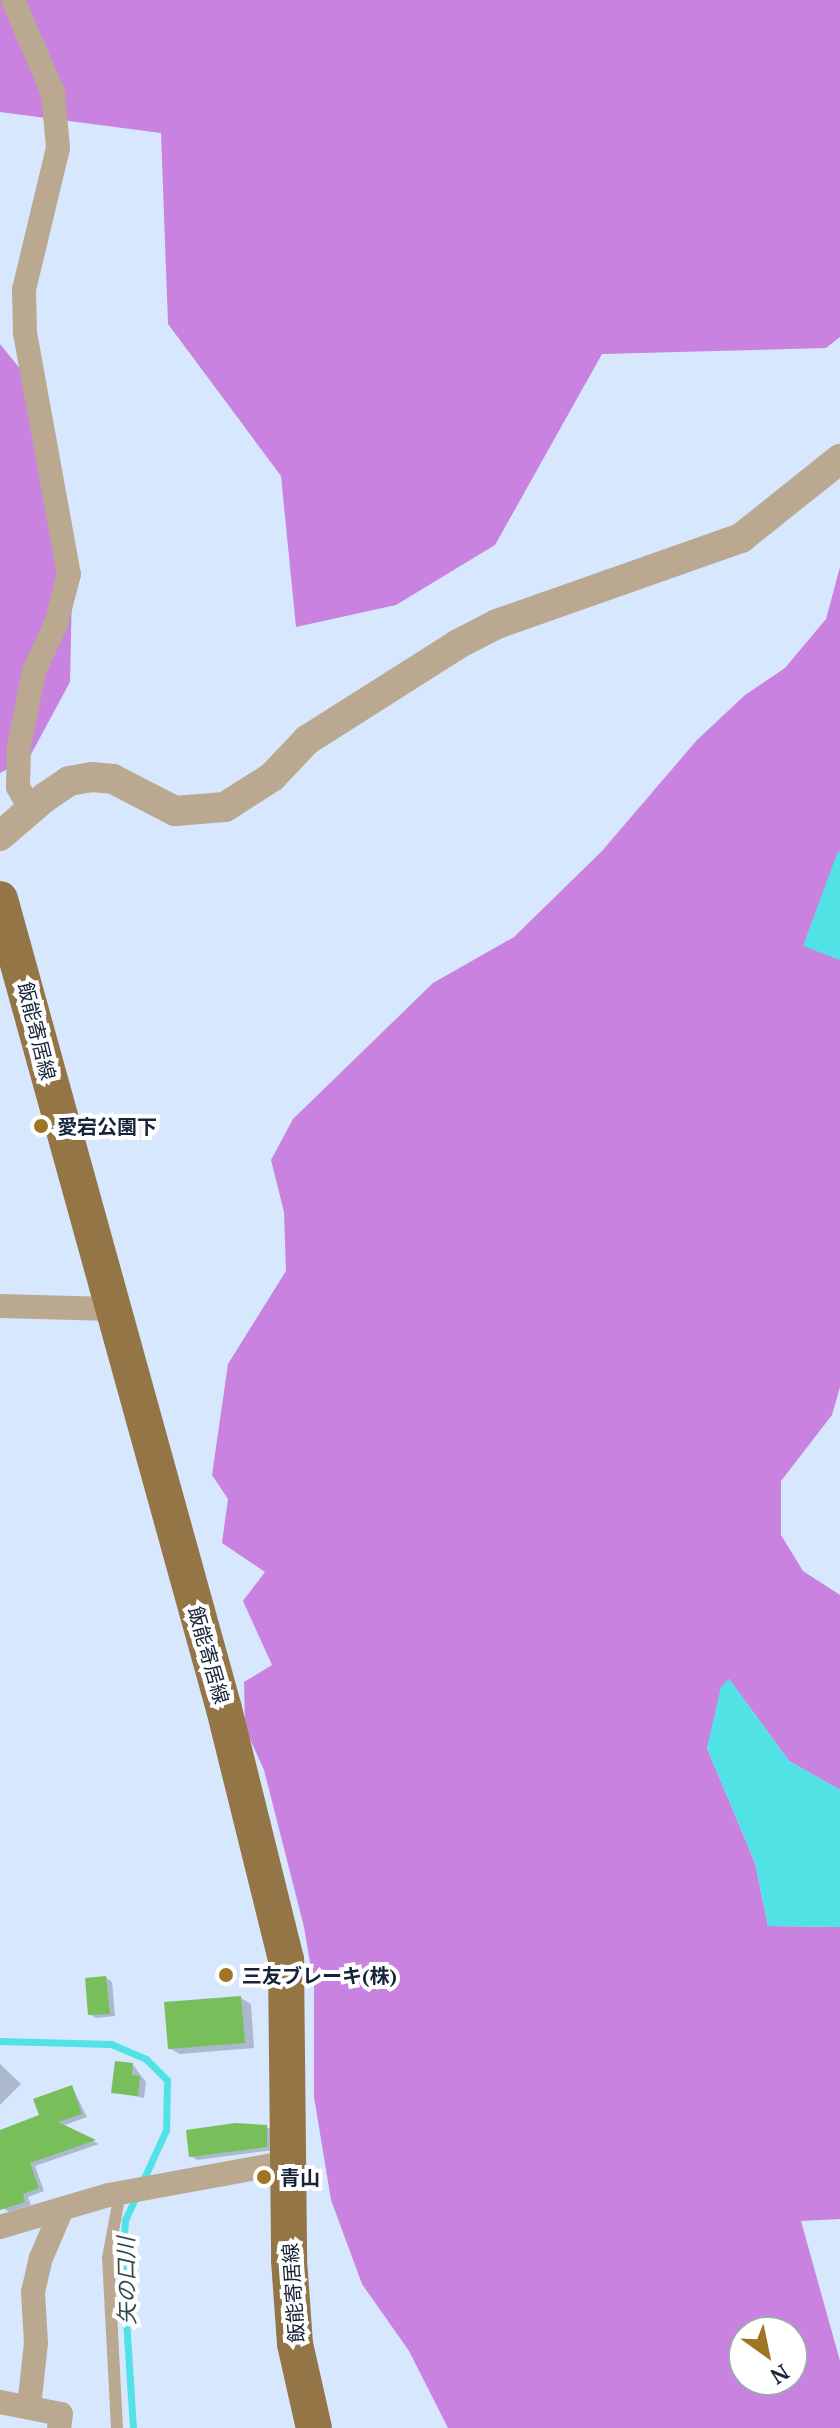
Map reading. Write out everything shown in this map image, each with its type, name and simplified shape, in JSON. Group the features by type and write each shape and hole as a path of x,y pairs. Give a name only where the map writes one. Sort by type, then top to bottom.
{"main road":[{"name":"飯能寄居線","path":"0,899 224,1709 284,1948 290,2019 288,2162 295,2344 314,2428"}],"street":[{"path":"13,0 53,93 58,148 24,290 25,333 69,574 56,624 34,671 19,746 18,787 30,809"},
{"path":"0,836 30,809 69,781 91,777 113,779 175,811 225,807 272,777 307,740 458,644 497,624 741,538 840,459"},
{"path":"0,1306 111,1309"},
{"path":"0,2227 122,2193 288,2162"},
{"path":"29,2407 36,2343 33,2292 41,2258 62,2209"},
{"path":"0,2402 61,2414 59,2428"}],"lane":[{"path":"117,2428 108,2258 122,2193"}],"shaded area":[{"path":"0,0 840,0 840,337 826,348 602,354 495,545 396,605 296,627 281,476 168,324 161,133 0,112"},
{"path":"0,344 26,376 72,591 70,682 29,758 0,773"},
{"path":"840,567 840,1387 832,1415 781,1481 781,1535 803,1571 840,1595 840,1790 789,1761 729,1679 707,1748 755,1863 768,1926 840,1927 840,2219 801,2221 840,2361 840,2428 448,2428 409,2351 362,2284 331,2200 314,2097 314,1986 304,1927 264,1770 245,1728 244,1682 272,1665 243,1601 265,1572 222,1543 228,1499 212,1475 228,1364 286,1271 284,1212 271,1160 293,1119 433,983 514,937 602,851 697,740 745,695 785,668 826,619"},
{"path":"838,851 840,853 840,960 803,946"},
{"path":"729,1679 789,1761 840,1790 840,1927 768,1926 755,1863 707,1748 721,1687"}],"building":[{"path":"106,1976 110,2014 88,2015 85,1978"},
{"path":"241,1996 245,2043 168,2049 164,2002"},
{"path":"115,2061 133,2063 132,2075 140,2076 138,2096 111,2093"},
{"path":"72,2085 82,2114 58,2122 96,2140 30,2163 39,2188 23,2194 25,2202 0,2210 0,2130 39,2115 33,2099"},
{"path":"235,2123 267,2125 267,2147 189,2157 186,2130"}],"waterway":[{"name":"矢の口川","path":"0,2041 111,2044 146,2059 167,2080 166,2130 142,2183"},
{"name":"矢の口川","path":"133,2428 122,2256 125,2220 137,2194"}],"place":[{"name":"愛宕公園下","path":"41,1126"},
{"name":"三友ブレーキ(株)","path":"226,1975"},
{"name":"青山","path":"264,2177"}]}
